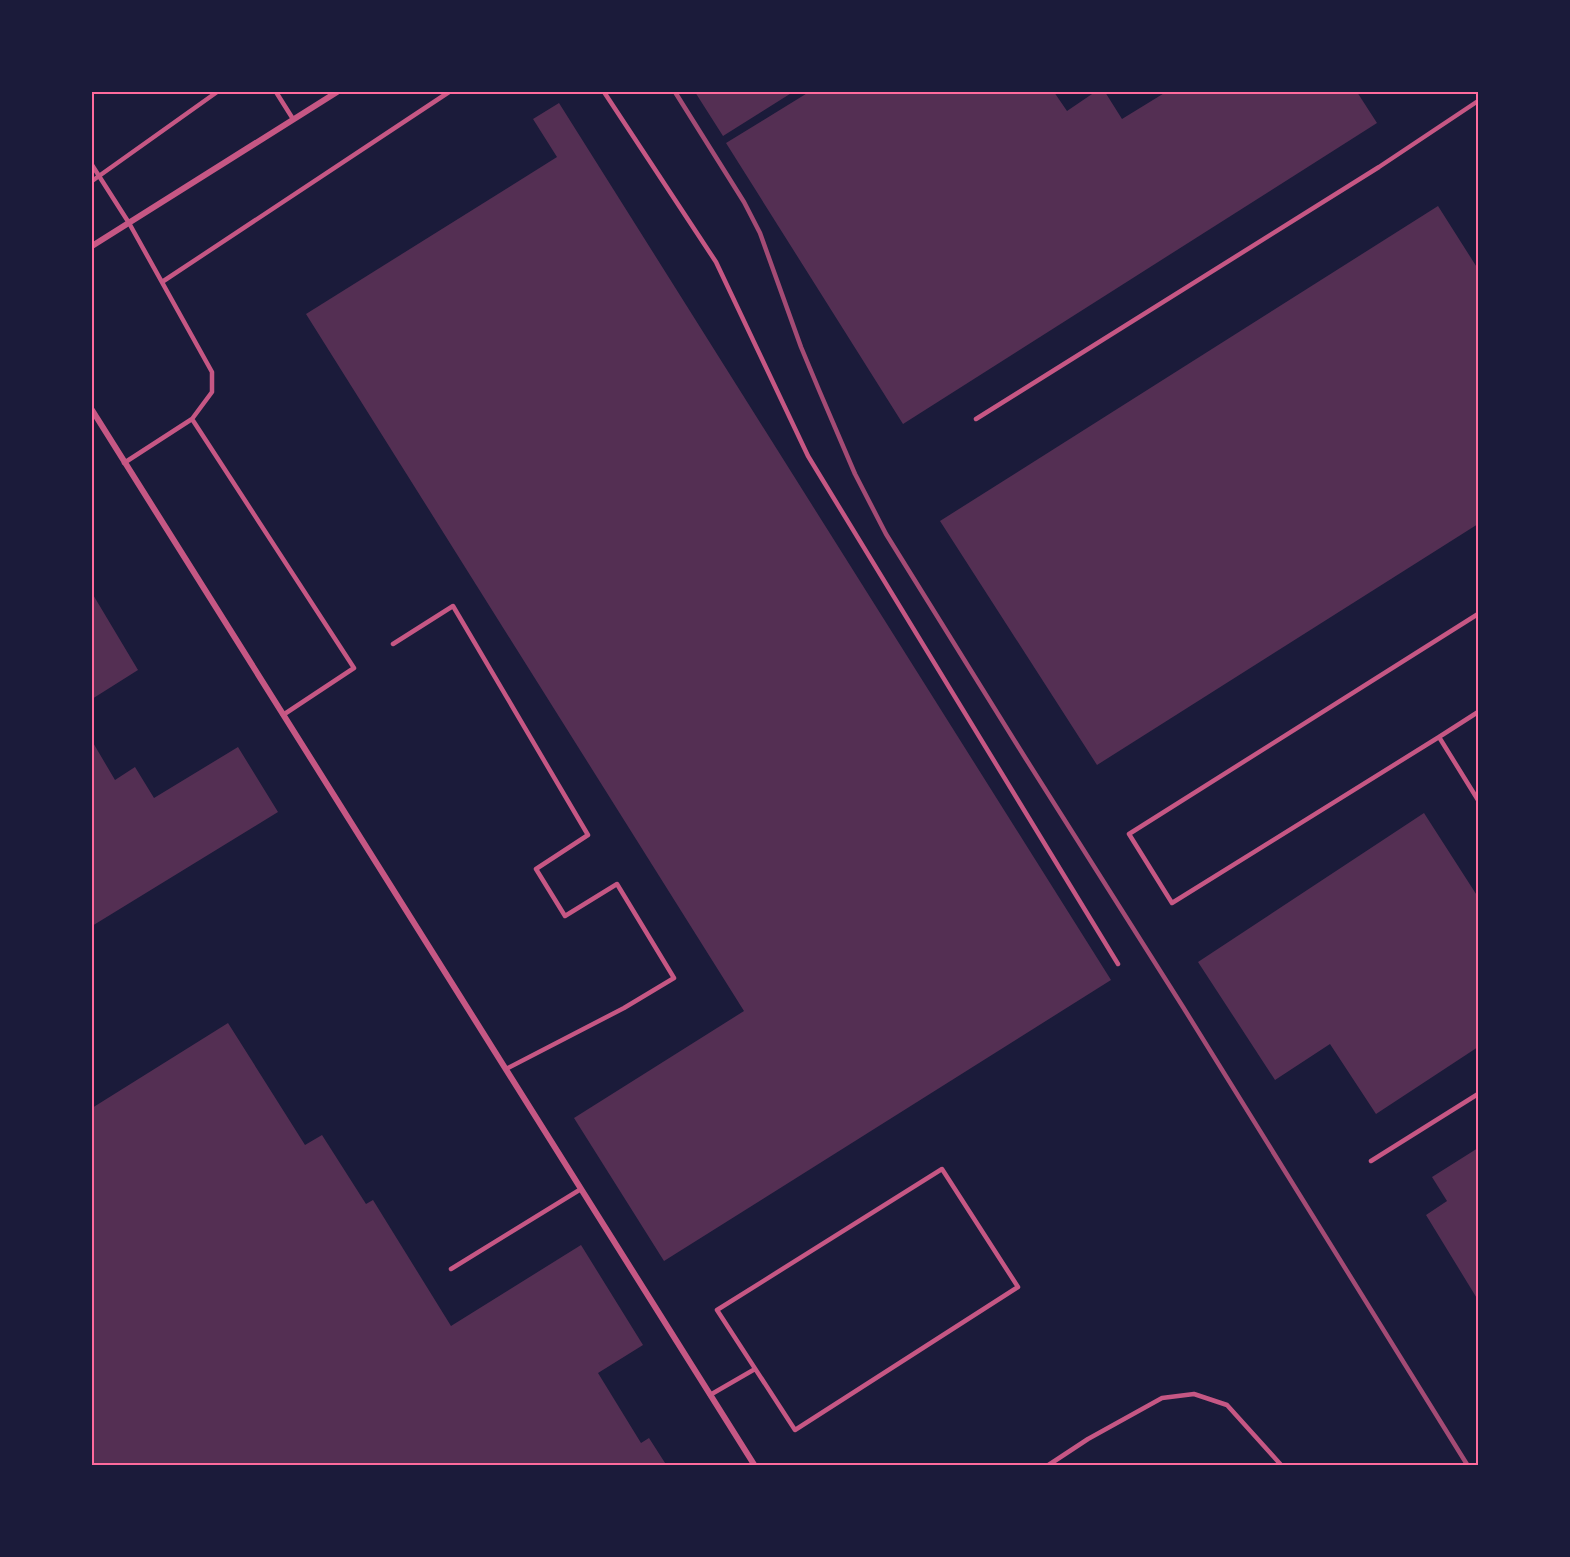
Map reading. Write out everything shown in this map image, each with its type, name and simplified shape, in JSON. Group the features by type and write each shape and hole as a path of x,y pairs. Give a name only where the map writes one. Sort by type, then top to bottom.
{"street":[{"path":"92,246 337,92"},
{"path":"92,410 755,1466"}],"lane":[{"path":"92,181 217,92"},
{"path":"276,92 293,119"},
{"path":"162,282 449,92"},
{"path":"604,92 716,262 808,456 1118,964"},
{"path":"976,419 1380,166 1479,101"},
{"path":"92,165 129,223 212,372 212,392 192,419 124,463"},
{"path":"192,419 354,668 283,715"},
{"path":"393,644 453,606 588,835 536,869 565,916 617,884 674,978 624,1008 506,1069"},
{"path":"1479,614 1129,834 1172,903 1479,712"},
{"path":"1439,736 1479,800"},
{"path":"1371,1161 1479,1094"},
{"path":"942,1169 1018,1287 795,1430 755,1368 717,1310 942,1169"},
{"path":"452,1269 581,1189"},
{"path":"710,1395 755,1368"},
{"path":"1047,1466 1088,1439 1162,1398 1194,1394 1227,1405 1282,1466"}],"building":[{"path":"695,92 793,92 723,136"},
{"path":"809,92 1054,92 1067,111 1095,92 1105,92 1122,119 1166,92 1357,92 1377,123 903,424 726,143"},
{"path":"559,103 1111,980 664,1261 574,1118 744,1011 306,314 557,157 533,119"},
{"path":"1438,206 1478,269 1478,524 1097,765 940,521"},
{"path":"92,593 138,670 92,699"},
{"path":"92,741 115,780 135,767 154,798 238,747 278,812 92,926"},
{"path":"1424,813 1478,897 1478,1047 1376,1114 1330,1044 1275,1080 1198,962"},
{"path":"228,1023 305,1145 322,1135 366,1204 373,1200 451,1326 581,1245 643,1345 598,1373 641,1443 649,1438 667,1466 92,1466 92,1108"},
{"path":"1478,1148 1478,1300 1426,1215 1447,1201 1432,1177"}],"railway":[{"path":"675,92 744,202 760,233 801,347 855,474 886,534 1468,1466"}]}
